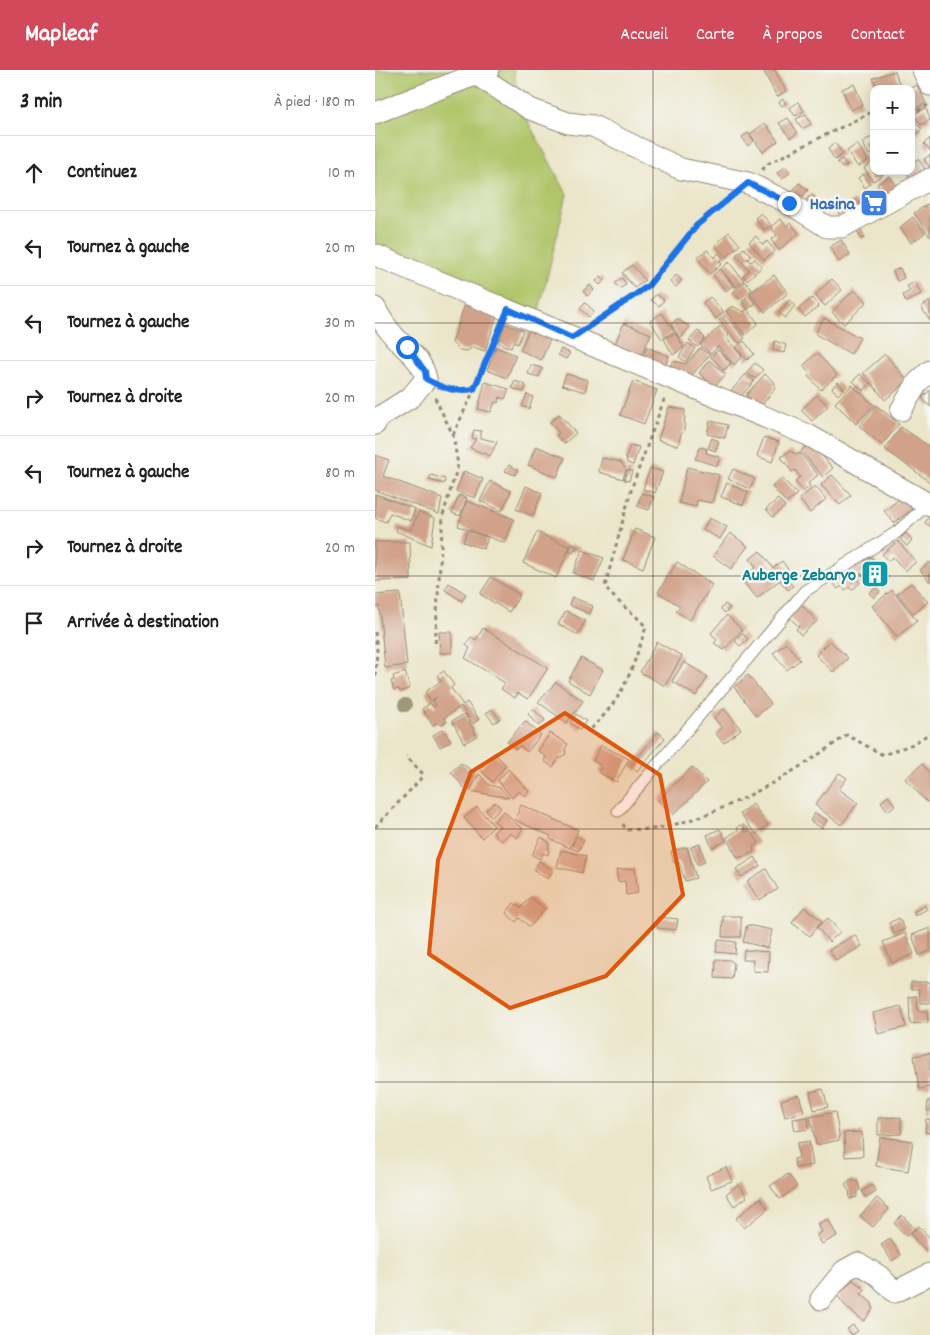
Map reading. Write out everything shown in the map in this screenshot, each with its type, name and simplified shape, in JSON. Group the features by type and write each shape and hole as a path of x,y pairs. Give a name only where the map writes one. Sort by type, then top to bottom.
{"street":[{"path":"923,70 930,85"},
{"path":"375,113 483,72 530,109 568,123 593,126 681,169 748,183 789,203 827,227 842,227 930,180"},
{"path":"375,255 508,309 671,380 808,435 929,504"},
{"path":"375,308 394,337 407,347 425,371 426,379 411,397 376,421"},
{"path":"901,410 919,382 930,371"},
{"path":"821,1299 843,1271 858,1263 879,1276 895,1292 930,1274"}],"lane":[{"path":"617,811 805,591 897,532 929,504"}],"path":[{"path":"915,112 930,104"},
{"path":"572,338 648,286 697,225 769,163 870,113"},
{"path":"453,435 508,309"},
{"path":"426,379 442,388 456,392 474,389"},
{"path":"426,379 453,435 458,465 443,515 435,646"},
{"path":"591,728 621,695 637,659 645,627 636,615 615,601 605,586 632,487 671,380"},
{"path":"375,632 377,651 375,678"},
{"path":"617,811 626,830 659,828 717,810 777,781 794,772 847,735 883,755 913,744 930,733"},
{"path":"375,827 419,781 423,774 406,756"}],"highlighted area":[{"path":"565,713 660,775 683,895 606,976 510,1008 429,954 438,860 471,772"}],"green space":[{"path":"375,70 514,70 518,103 567,194 538,315 503,302 375,242"}],"building":[{"path":"763,70 775,70 786,91 777,97"},
{"path":"895,71 900,85 876,85 873,78"},
{"path":"854,84 863,105 851,110 842,89"},
{"path":"917,85 926,103 915,109 915,86"},
{"path":"783,99 786,103 782,106 779,102"},
{"path":"798,102 804,111 795,116 790,108"},
{"path":"926,108 930,120 921,125 915,114"},
{"path":"806,114 811,124 802,129 796,119"},
{"path":"788,118 798,133 790,138 779,123"},
{"path":"915,122 922,129 915,134"},
{"path":"765,123 778,141 763,152 750,134"},
{"path":"748,133 754,141 748,146 742,137"},
{"path":"870,138 870,155 869,155 862,142"},
{"path":"930,138 930,151 924,144"},
{"path":"835,143 843,154 835,160 828,149"},
{"path":"857,144 868,160 858,167 847,151"},
{"path":"930,155 930,168 924,159"},
{"path":"842,159 847,165 842,168 837,162"},
{"path":"918,159 927,172 912,182 908,175 915,175 915,161"},
{"path":"870,164 870,175 883,175 873,181 864,168"},
{"path":"785,167 790,173 782,179 777,173"},
{"path":"863,174 870,184 865,188 858,178"},
{"path":"890,176 898,188 885,196 877,184"},
{"path":"799,183 808,190 800,200 791,193"},
{"path":"878,189 883,197 878,201 872,192"},
{"path":"811,194 816,198 810,206 804,203"},
{"path":"871,194 876,203 864,210 858,201"},
{"path":"855,200 860,210 854,213 849,203"},
{"path":"818,202 825,207 820,212 814,207"},
{"path":"928,204 930,206 930,237 914,213"},
{"path":"847,208 850,213 843,218 839,212"},
{"path":"761,213 771,225 764,230 755,218"},
{"path":"913,217 925,233 911,243 900,227"},
{"path":"780,219 787,226 790,223 799,233 779,250 771,240 777,235 771,227"},
{"path":"861,229 865,238 861,239 857,230"},
{"path":"729,232 740,245 726,257 715,245"},
{"path":"756,236 763,245 767,241 775,251 764,260 749,242"},
{"path":"841,240 850,254 839,262 830,247"},
{"path":"744,248 751,256 747,259 751,262 755,259 762,267 747,280 743,276 749,270 736,255"},
{"path":"707,250 714,258 719,253 723,258 719,261 722,264 710,274 697,258"},
{"path":"729,262 744,281 736,287 721,269"},
{"path":"632,265 645,280 635,288 622,273"},
{"path":"900,268 904,278 897,281 893,271"},
{"path":"720,269 733,285 726,291 713,275"},
{"path":"676,275 682,280 676,287 670,282"},
{"path":"774,275 788,293 765,312 750,293"},
{"path":"601,276 605,280 600,285 596,281"},
{"path":"622,278 626,284 620,289 615,283"},
{"path":"832,279 842,290 825,306 815,295"},
{"path":"745,282 752,289 740,299 733,292"},
{"path":"915,282 921,294 906,302 903,295 910,291 907,286"},
{"path":"590,285 594,290 587,296 583,291"},
{"path":"854,290 867,302 844,324 832,312"},
{"path":"656,294 664,300 659,306 651,300"},
{"path":"749,295 756,303 748,309 742,301"},
{"path":"710,297 724,312 716,319 703,303"},
{"path":"812,298 819,306 805,317 798,309"},
{"path":"789,300 795,305 785,318 779,313"},
{"path":"930,301 930,321 921,307"},
{"path":"585,303 594,311 589,317 580,309"},
{"path":"465,304 497,315 485,351 473,347 467,351 460,350 452,343"},
{"path":"732,306 744,312 747,309 758,323 745,335 726,311"},
{"path":"662,313 674,331 662,339 650,321"},
{"path":"725,315 745,338 739,343 719,320"},
{"path":"824,318 860,338 851,354 815,334"},
{"path":"677,319 690,327 680,339 671,324"},
{"path":"624,323 651,334 640,359 613,348"},
{"path":"505,324 523,330 518,344 513,342 511,348 498,343"},
{"path":"720,326 729,335 726,338 742,356 734,365 718,346 711,354 700,345"},
{"path":"530,328 551,337 541,360 520,350"},
{"path":"698,331 705,338 697,347 689,340"},
{"path":"675,333 684,347 673,355 664,339"},
{"path":"744,341 754,354 747,360 736,347"},
{"path":"775,341 786,345 784,353 772,350"},
{"path":"688,343 695,348 686,362 679,357"},
{"path":"496,347 516,355 507,378 487,370"},
{"path":"647,347 669,356 664,368 642,359"},
{"path":"700,348 710,355 689,378 668,370 673,361 686,364"},
{"path":"561,349 570,353 566,359 558,355"},
{"path":"718,350 731,363 724,370 711,357"},
{"path":"817,353 837,375 821,390 808,376 810,374 803,366"},
{"path":"885,354 908,381 885,400 863,373"},
{"path":"709,360 726,374 714,387 699,373"},
{"path":"755,363 763,370 755,379 747,372"},
{"path":"531,365 542,368 539,377 528,374"},
{"path":"566,374 588,380 585,392 562,385"},
{"path":"746,374 754,381 738,400 729,393"},
{"path":"765,374 775,383 774,390 760,407 746,395"},
{"path":"860,374 870,384 863,391 853,381"},
{"path":"515,381 526,385 524,392 512,388"},
{"path":"633,381 657,390 644,424 620,415"},
{"path":"485,382 509,389 505,399 500,397 498,403 495,402 491,412 478,409"},
{"path":"838,382 844,389 838,395 832,388"},
{"path":"852,385 874,405 856,424 835,403"},
{"path":"930,390 930,407 922,398"},
{"path":"527,394 533,397 529,409 522,406"},
{"path":"817,395 828,406 812,421 801,410"},
{"path":"876,405 899,424 882,445 859,426"},
{"path":"669,407 685,410 684,431 681,434 678,446 658,440"},
{"path":"559,414 576,433 564,444 556,435 559,433 550,422"},
{"path":"710,421 728,425 725,438 707,434"},
{"path":"901,427 930,447 930,482 885,449"},
{"path":"474,430 481,431 481,438 497,442 490,456 470,448 476,439 472,438"},
{"path":"764,437 779,442 772,462 757,456"},
{"path":"712,438 719,441 715,451 708,448"},
{"path":"811,443 833,468 823,477 801,451"},
{"path":"630,445 639,447 633,465 627,463 626,456"},
{"path":"536,446 565,458 557,477 528,465"},
{"path":"700,447 707,449 706,453 720,457 717,466 695,459"},
{"path":"790,451 797,455 800,453 818,475 808,483 810,486 803,492 795,481 800,477 795,470 792,472 781,457"},
{"path":"375,455 389,460 383,476 442,498 439,514 375,490"},
{"path":"602,458 621,462 626,469 623,479 599,472"},
{"path":"509,465 518,470 515,475 505,471"},
{"path":"687,467 719,475 712,503 697,500 696,507 679,503"},
{"path":"650,468 663,472 655,493 643,489"},
{"path":"733,469 755,479 750,489 728,479"},
{"path":"627,470 632,471 629,481 624,480"},
{"path":"464,471 483,479 475,498 456,491"},
{"path":"431,475 445,479 444,484 429,480"},
{"path":"832,475 851,495 840,505 821,485"},
{"path":"782,478 797,494 787,503 772,487"},
{"path":"490,481 511,491 502,511 480,501"},
{"path":"727,483 748,492 743,505 721,497"},
{"path":"526,486 542,493 533,516 516,509"},
{"path":"815,486 826,499 810,513 799,499"},
{"path":"642,493 654,497 649,510 637,506"},
{"path":"375,494 415,509 411,521 390,513 386,522 375,518"},
{"path":"459,495 467,498 460,516 452,513"},
{"path":"902,497 912,509 894,523 884,511"},
{"path":"778,499 785,506 773,517 766,509"},
{"path":"467,501 514,519 505,543 458,526"},
{"path":"419,512 435,518 431,546 396,531 397,526 411,530"},
{"path":"930,515 930,526 925,523"},
{"path":"709,518 727,527 720,539 703,530"},
{"path":"635,529 655,537 643,568 623,560"},
{"path":"467,531 488,537 484,549 463,542"},
{"path":"537,532 570,547 556,578 523,563"},
{"path":"730,533 748,546 731,569 713,556"},
{"path":"906,533 912,540 907,546 900,539"},
{"path":"898,541 916,562 905,571 893,557 888,561 882,554"},
{"path":"375,542 410,542 411,580 375,581"},
{"path":"571,544 581,548 580,550 575,548 573,553 569,551"},
{"path":"582,550 604,558 594,581 573,573"},
{"path":"760,551 773,568 782,561 792,575 787,579 793,586 788,590 780,580 757,598 741,579 756,567 750,559"},
{"name":"Auberge Zebaryo","path":"871,557 889,577 877,588 880,592 874,598 869,593 875,588 861,573 857,576 850,568"},
{"path":"677,562 712,585 690,620 676,611 680,606 658,592"},
{"path":"930,562 930,582 920,570"},
{"path":"846,574 852,582 856,578 860,583 852,590 849,587 845,590 842,586 838,589 834,584"},
{"path":"491,577 520,595 509,612 480,594"},
{"path":"449,583 466,594 462,601 445,590"},
{"path":"911,583 928,602 914,614 897,594"},
{"path":"892,590 917,621 897,637 872,606"},
{"path":"400,593 407,665 385,668 379,606 375,607 375,595"},
{"path":"572,597 593,606 590,614 569,605"},
{"path":"725,604 730,608 725,613 721,609"},
{"path":"801,604 817,621 801,635 796,629 799,627 788,616"},
{"path":"566,611 585,621 578,635 558,624"},
{"path":"727,615 742,630 724,650 714,643 717,640 711,633"},
{"path":"483,628 548,668 528,699 518,693 515,698 501,689 505,683 465,658 470,648 466,645 471,637 476,640"},
{"path":"439,632 452,632 452,653 440,653"},
{"path":"742,633 748,639 740,646 735,641"},
{"path":"830,641 848,658 833,672 816,655"},
{"path":"657,642 682,656 665,686 640,672"},
{"path":"786,643 800,660 787,670 773,653"},
{"path":"581,658 603,670 590,694 568,681"},
{"path":"684,662 708,677 696,696 672,681"},
{"path":"444,671 454,685 451,688 463,705 467,702 479,719 473,724 461,706 444,718 447,721 441,725 438,722 433,725 422,709 430,703 434,707 436,706 433,701 437,697 431,701 425,692 441,681 437,676"},
{"path":"405,672 410,688 400,692 399,689 394,690 391,681 394,680 393,676"},
{"path":"748,675 771,704 756,716 734,687"},
{"path":"556,682 583,701 567,723 538,702"},
{"path":"492,709 500,719 494,723 486,713"},
{"path":"533,709 545,720 539,726 528,714"},
{"path":"724,709 741,729 724,743 716,734 722,728 714,718"},
{"path":"465,714 477,736 464,743 452,721"},
{"path":"576,714 586,721 580,730 570,723"},
{"path":"525,721 541,735 527,752 520,746 516,749 507,742"},
{"path":"443,729 451,741 440,747 433,735"},
{"path":"658,732 665,738 637,771 631,766"},
{"path":"550,733 568,744 565,749 566,754 559,758 553,767 544,761 546,757 538,751"},
{"path":"601,745 629,759 616,782 598,772 602,766 593,761"},
{"path":"494,753 506,765 492,782 480,769"},
{"path":"461,763 475,773 466,790 451,772"},
{"path":"922,764 930,773 930,799 927,802 905,779"},
{"path":"692,767 707,782 673,815 658,800"},
{"path":"508,769 529,791 525,796 518,791 512,798 498,781"},
{"path":"839,773 847,778 839,789 858,803 841,825 815,805"},
{"path":"479,774 489,785 500,788 509,798 470,791"},
{"path":"888,796 895,805 888,811 881,802"},
{"path":"495,802 501,808 492,817 486,810"},
{"path":"753,804 768,825 756,834 740,814"},
{"path":"521,805 578,830 570,848 550,839 551,836 515,820"},
{"path":"477,807 494,826 482,838 464,818"},
{"path":"504,811 516,824 523,828 517,838 510,833 501,841 493,833 500,826 494,821"},
{"path":"815,813 827,820 822,828 810,821"},
{"path":"744,825 745,832 750,831 759,843 753,847 754,852 738,858 726,838 738,830 738,826"},
{"path":"720,829 726,841 712,848 707,835"},
{"path":"577,836 584,840 578,851 571,848"},
{"path":"541,837 549,842 548,855 543,853 540,859 532,855"},
{"path":"700,844 705,862 697,865 691,847"},
{"path":"687,847 696,878 685,881 679,862 674,863 671,851"},
{"path":"561,850 586,856 582,873 557,867"},
{"path":"755,857 760,866 741,877 736,869"},
{"path":"539,861 553,870 548,879 534,870"},
{"path":"635,868 638,893 626,895 625,881 618,882 616,870"},
{"path":"766,869 778,889 759,900 747,881"},
{"path":"530,897 545,909 530,927 519,918 516,922 506,913 514,903 521,908"},
{"path":"925,906 927,909 915,916 913,912"},
{"path":"804,907 822,921 810,936 792,923"},
{"path":"723,916 741,916 741,937 722,937"},
{"path":"658,917 678,919 676,930 657,928"},
{"path":"828,918 840,932 829,942 817,927"},
{"path":"899,918 905,929 894,934 889,923"},
{"path":"747,925 772,930 768,948 743,942"},
{"path":"930,928 930,951 919,955 912,935"},
{"path":"905,933 914,954 892,963 883,942"},
{"path":"855,935 862,946 836,961 829,950"},
{"path":"718,940 736,942 735,954 716,952"},
{"path":"744,950 769,952 768,972 753,971 753,960 743,960"},
{"path":"716,959 730,960 734,963 732,979 715,978"},
{"path":"911,982 930,982 930,1003 920,1003 919,989 911,989"},
{"path":"917,996 918,1011 927,1011 928,1023 910,1024 909,997"},
{"path":"901,1006 906,1027 878,1034 873,1013"},
{"path":"930,1053 930,1087 919,1089 914,1056"},
{"path":"823,1089 828,1107 814,1110 810,1092"},
{"path":"799,1095 804,1112 785,1117 781,1100"},
{"path":"928,1100 930,1101 930,1111 927,1111"},
{"path":"835,1112 840,1140 816,1145 810,1117"},
{"path":"808,1117 809,1129 795,1131 793,1119"},
{"path":"901,1117 901,1134 878,1135 878,1118"},
{"path":"926,1119 930,1119 930,1133 925,1132"},
{"path":"862,1132 863,1156 845,1157 844,1133"},
{"path":"880,1137 913,1141 908,1171 876,1166"},
{"path":"809,1141 813,1165 795,1168 794,1159 799,1158 797,1143"},
{"path":"726,1167 732,1181 711,1189 706,1176"},
{"path":"788,1174 797,1186 780,1199 770,1186"},
{"path":"851,1180 858,1182 860,1190 857,1192 857,1197 850,1199 849,1191 845,1185"},
{"path":"739,1184 747,1197 734,1206 726,1194"},
{"path":"872,1185 876,1192 866,1198 862,1191"},
{"path":"760,1198 768,1209 744,1228 736,1218"},
{"path":"877,1198 889,1209 873,1227 860,1216"},
{"path":"902,1215 915,1229 906,1236 894,1223"},
{"path":"828,1219 837,1236 822,1244 817,1235 822,1232 818,1224"},
{"path":"919,1226 930,1238 930,1251 928,1253 910,1234"},
{"path":"890,1239 901,1255 892,1261 881,1245"},
{"path":"853,1280 866,1290 861,1294 872,1303 873,1309 864,1321 847,1308 837,1295"},
{"path":"853,1325 858,1331 852,1335 847,1329"}],"place":[{"name":"Hasina","path":"874,203"},
{"name":"Auberge Zebaryo","path":"875,574"}],"route":[{"path":"407,347 425,371 426,379 442,388 456,392 474,389 508,309 572,338 620,303 648,286 697,225 731,199 748,183 789,203"}]}
